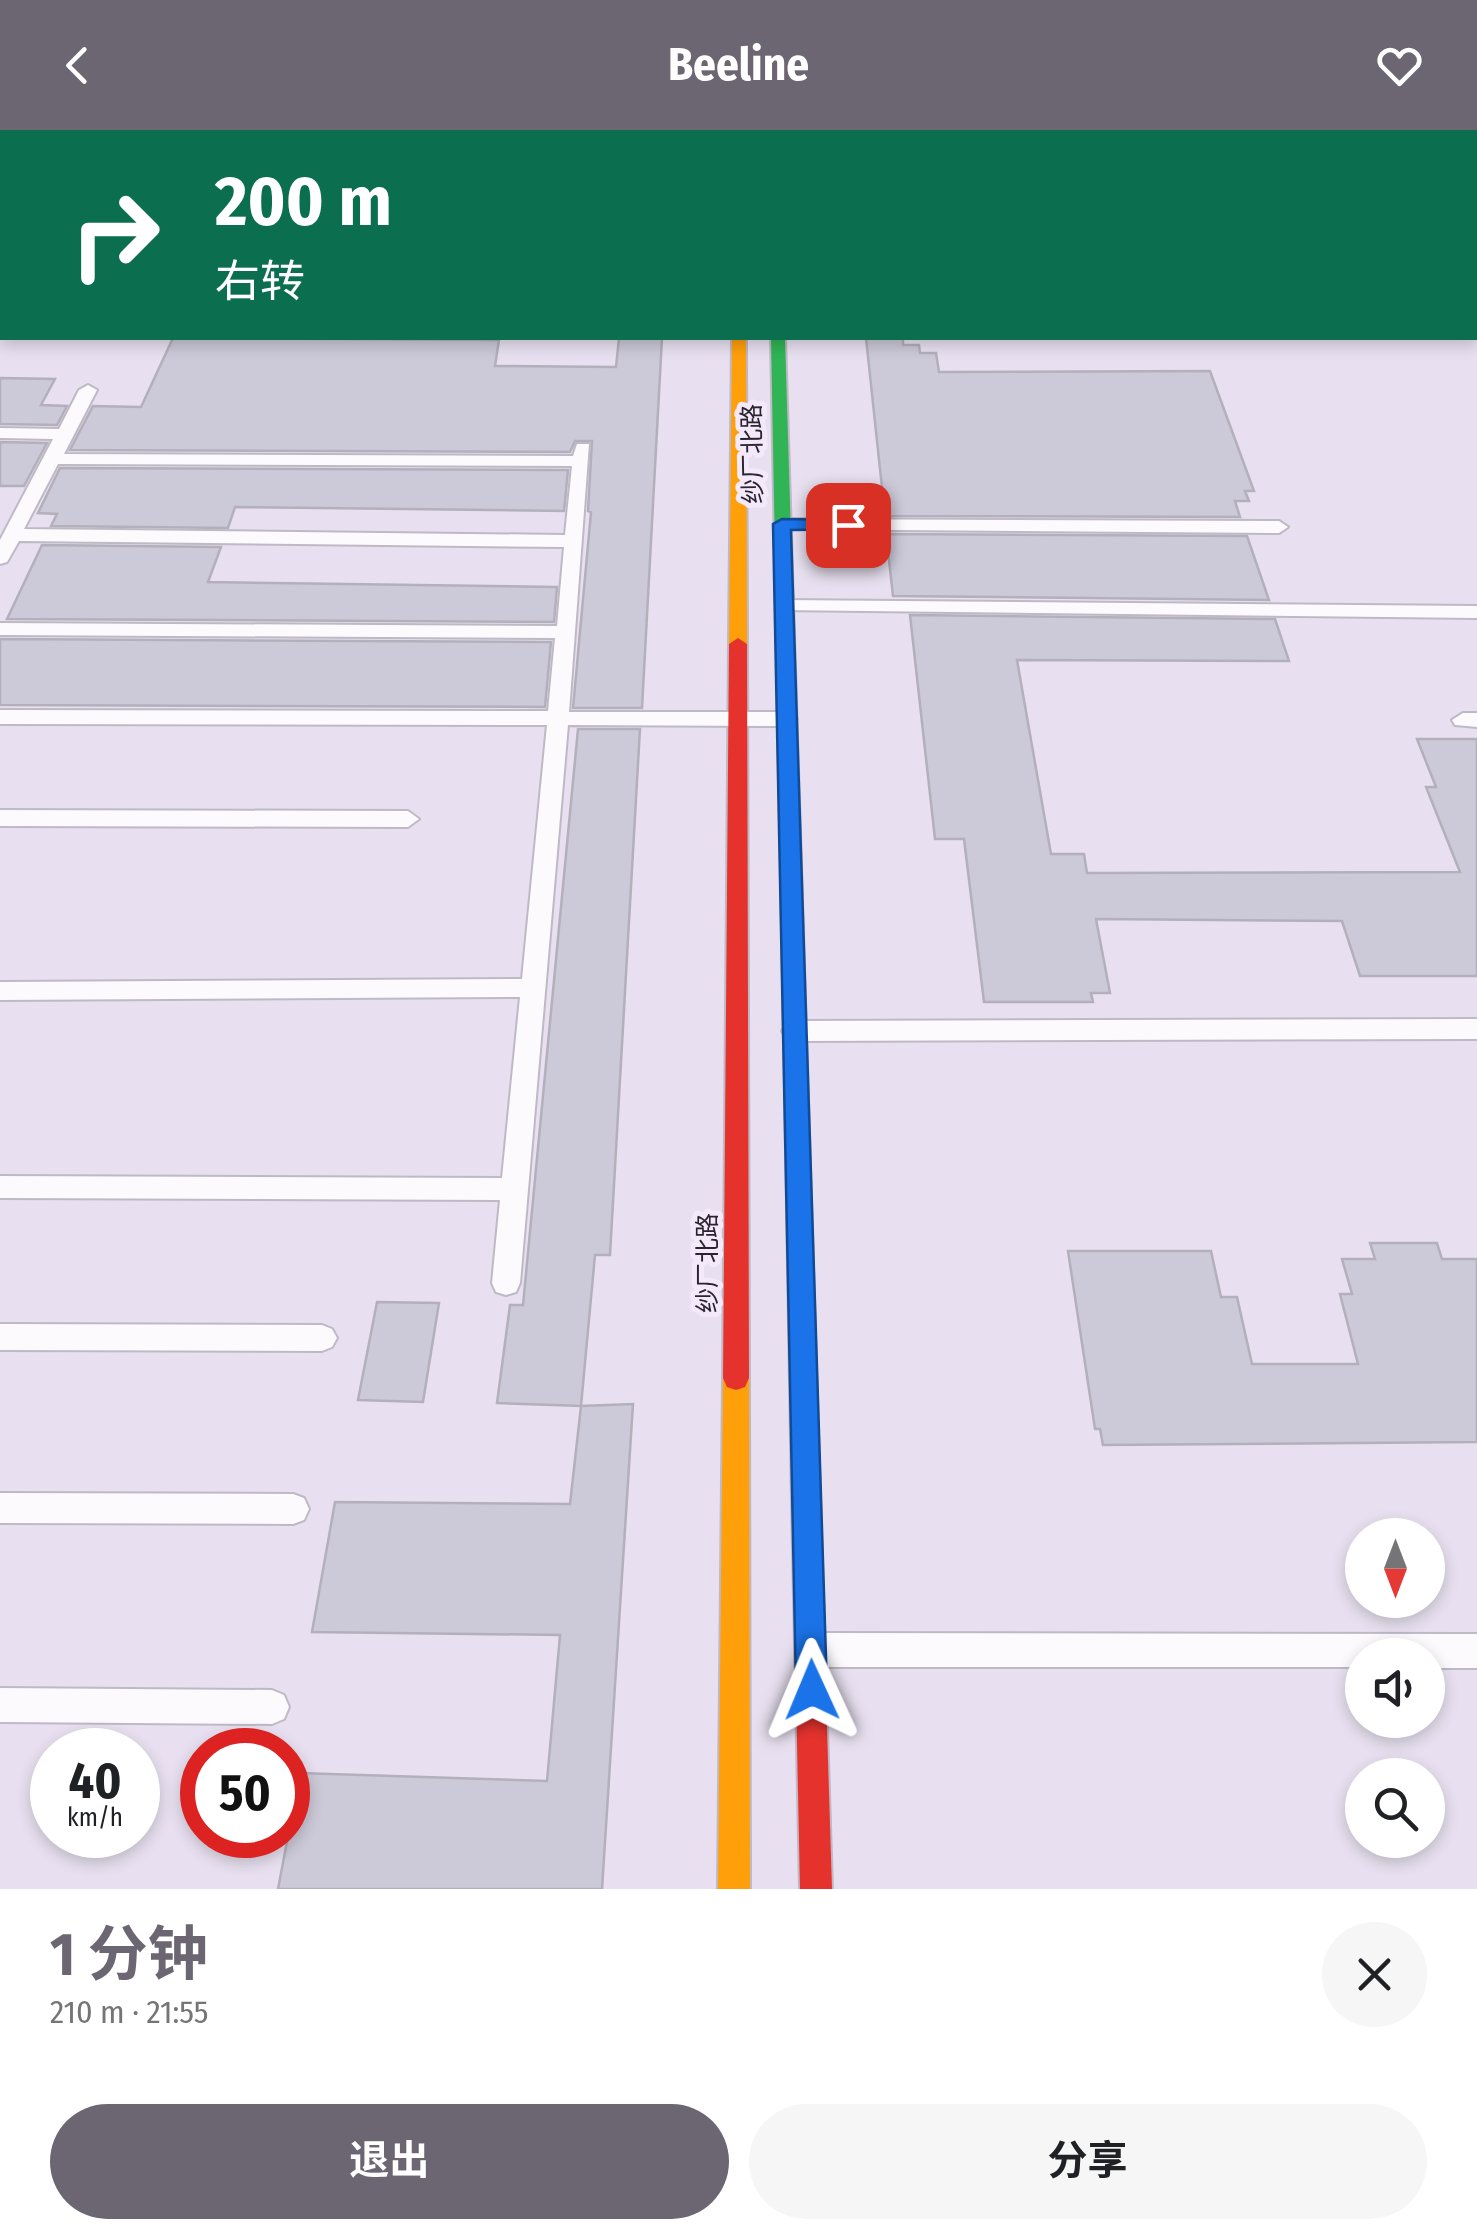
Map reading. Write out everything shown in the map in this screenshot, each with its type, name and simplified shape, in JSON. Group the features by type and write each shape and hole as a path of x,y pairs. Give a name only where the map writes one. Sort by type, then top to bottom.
{"main road":[{"name":"纱厂北路","path":"734,1889 739,340"},
{"name":"纱厂北路","path":"778,340 816,1889"}],"lane":[{"path":"0,558 10,527 88,390"},
{"path":"0,433 65,434"},
{"path":"52,459 583,454 506,1283"},
{"path":"782,524 1279,528"},
{"path":"10,527 574,540"},
{"path":"784,606 1477,612"},
{"path":"0,628 565,632"},
{"path":"0,717 786,719"},
{"path":"0,818 408,819"},
{"path":"0,990 532,988"},
{"path":"795,1031 1477,1029"},
{"path":"0,1187 515,1189"},
{"path":"0,1337 322,1338"},
{"path":"0,1508 292,1509"},
{"path":"810,1650 1477,1651"},
{"path":"0,1706 272,1707"}],"building":[{"path":"172,340 499,340 495,366 616,367 619,340 662,340 642,708 573,708 591,512 588,511 592,441 575,441 570,452 70,450 93,406 141,407"},
{"path":"866,340 903,340 903,345 919,345 920,353 936,353 939,372 1210,371 1254,491 1245,491 1249,501 1235,501 1240,517 885,516"},
{"path":"0,378 55,379 41,405 67,406 57,425 0,424"},
{"path":"0,442 47,443 24,486 0,486"},
{"path":"60,468 568,470 564,511 235,507 228,528 51,526 57,514 38,513"},
{"path":"886,534 1247,536 1269,600 893,596"},
{"path":"42,545 221,547 208,582 557,587 554,622 7,619"},
{"path":"910,615 1275,619 1289,661 1017,660 1051,854 1084,854 1087,873 1460,872 1426,787 1436,787 1417,739 1477,739 1477,976 1360,976 1342,921 1096,919 1110,993 1091,993 1093,1002 984,1002 964,839 935,839"},
{"path":"0,639 551,642 545,707 0,705"},
{"path":"578,729 640,729 610,1255 595,1255 581,1406 497,1403 510,1305 523,1305"},
{"path":"1370,1243 1437,1243 1442,1259 1477,1259 1477,1442 1103,1445 1100,1429 1095,1429 1068,1251 1211,1251 1221,1297 1237,1297 1252,1364 1358,1364 1340,1294 1352,1294 1342,1259 1375,1259"},
{"path":"377,1302 439,1303 423,1402 358,1400"},
{"path":"633,1404 602,1889 278,1889 284,1858 310,1858 310,1773 547,1781 560,1635 312,1632 335,1502 570,1504 581,1406"}],"traffic: fast":[{"path":"778,340 795,1033"}],"traffic: slow":[{"path":"738,644 739,340"},
{"path":"795,1033 806,1501"},
{"path":"734,1889 736,1378"}],"traffic: jam":[{"path":"736,1378 738,644"},
{"path":"806,1501 816,1889"}],"route":[{"path":"812,1690 782,524 848,525"}]}
